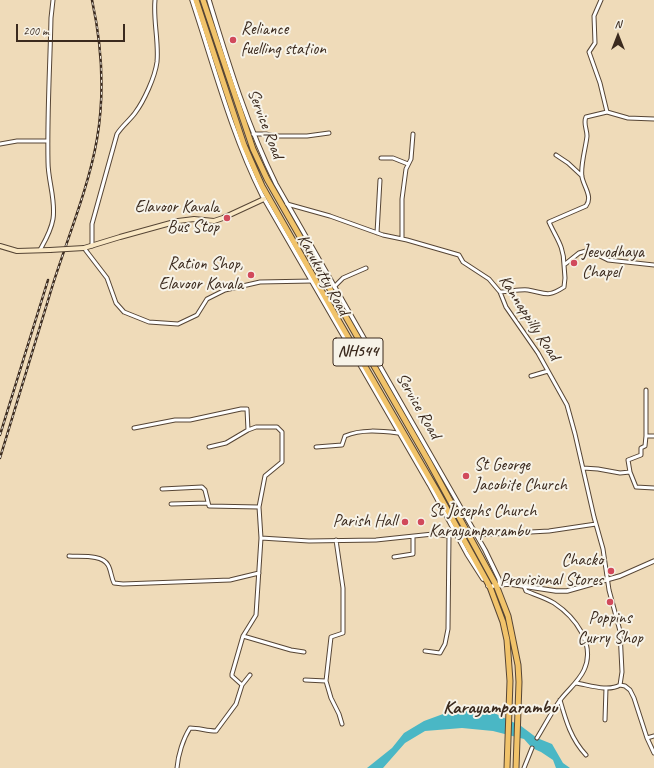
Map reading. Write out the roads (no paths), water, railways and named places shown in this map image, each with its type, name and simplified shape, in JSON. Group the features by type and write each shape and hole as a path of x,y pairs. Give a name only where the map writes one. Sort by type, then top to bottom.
{"highway":[{"name":"NH544","path":"196,0 244,145 267,199 437,490 490,587 503,622 507,640 510,681 507,768"},
{"name":"NH544","path":"203,0 254,149 280,203 498,585 508,616 518,665 516,768"},
{"path":"280,203 287,204"}],"main road":[{"path":"0,246 17,251 84,248 178,221 194,219 214,221 267,199"}],"street":[{"path":"40,250 47,238 54,205 48,174 51,18 53,0"},
{"path":"92,246 92,224 117,134 140,105 151,83 157,62 155,0"},
{"name":"Karukutty Road","path":"192,0 216,76 250,172 267,199 398,433 429,484 455,533 485,583 490,587"},
{"name":"Service Road","path":"209,0 264,160 287,204 492,564 498,585"},
{"path":"600,0 594,16 596,43 589,52 600,83 607,112"},
{"path":"500,292 527,290 543,294 551,294 564,287 564,254 549,222 586,206 589,202 589,197 582,176 587,133 586,117 607,112 628,118 654,119"},
{"path":"254,134 274,136 307,136 329,133"},
{"path":"402,238 402,199 406,169 411,159 413,134"},
{"path":"0,144 17,141 48,141"},
{"path":"556,155 568,163 582,176"},
{"path":"381,158 393,158 408,164"},
{"path":"377,233 380,180"},
{"name":"Kannappilly Road","path":"287,204 330,216 377,233 402,238 459,255 463,262 489,279 500,292 506,307 548,371 567,404 603,549 607,579 621,637 622,672 620,684"},
{"path":"84,248 107,278 116,303 124,312 149,322 178,324 197,315 207,299 225,290 260,282 312,281"},
{"path":"564,265 579,253 589,251 608,260 654,265"},
{"path":"334,287 343,278 366,268"},
{"path":"531,376 548,371"},
{"path":"646,390 645,446 641,448 640,455 628,460 630,472 636,487 654,488"},
{"path":"134,428 175,420 190,420 241,408 247,409 248,430"},
{"path":"209,447 226,444 248,430 256,427 277,427 282,432 282,462 265,476 259,507 261,538 256,615 242,636 232,674 232,676 242,685"},
{"path":"316,447 342,445 345,436 354,433 379,431 398,433"},
{"path":"646,436 654,436"},
{"path":"583,468 611,470 620,473 630,472"},
{"path":"162,489 202,488 205,490 209,506 259,507"},
{"path":"172,504 208,503"},
{"path":"476,535 549,531 596,524"},
{"path":"261,538 309,541 376,540 433,534 448,536 455,533"},
{"path":"425,651 440,653 445,644 448,629 448,536"},
{"path":"394,557 413,554 413,537"},
{"path":"336,540 343,588 343,633 331,637 326,681 331,698 342,724"},
{"path":"69,556 98,558 104,561 107,564 114,583 123,584 230,580 259,573"},
{"path":"490,587 510,584 556,591 566,591 620,576 654,561"},
{"path":"524,586 527,592 544,598 559,606 573,619 580,629 585,641 587,657 584,671 576,683 560,700 537,738"},
{"path":"242,636 291,650 304,652"},
{"path":"177,768 186,734 190,728 216,731 236,704 242,685 250,675"},
{"path":"305,680 326,681"},
{"path":"576,683 606,688 612,688 620,684 628,687 632,693 647,738 654,753"},
{"path":"605,720 606,688"},
{"path":"560,700 569,731 586,755"},
{"path":"647,738 654,736"},
{"path":"524,768 532,748"}],"water":[{"path":"454,710 492,712 521,726 537,738 552,744 563,763 570,768 556,768 553,760 532,748 524,739 493,731 462,728 425,731 405,743 383,768 367,768 392,748 404,733 424,721"}],"railway":[{"path":"0,458 53,284 84,193 97,139 102,86 100,52 92,0"},
{"path":"0,435 48,280"}],"place":[{"name":"Reliance fuelling station","path":"233,40"},
{"name":"Elavoor Kavala Bus Stop","path":"227,218"},
{"name":"Jeevodhaya Chapel","path":"574,263"},
{"name":"Ration Shop, Elavoor Kavala","path":"251,275"},
{"name":"St George Jacobite Church","path":"466,476"},
{"name":"Parish Hall","path":"405,522"},
{"name":"St Josephs Church Karayamparambu","path":"421,522"},
{"name":"Chacko Provisional Stores","path":"611,571"},
{"name":"Poppins Curry Shop","path":"610,602"}],"district":[{"name":"Karayamparambu","path":"500,708"}]}
